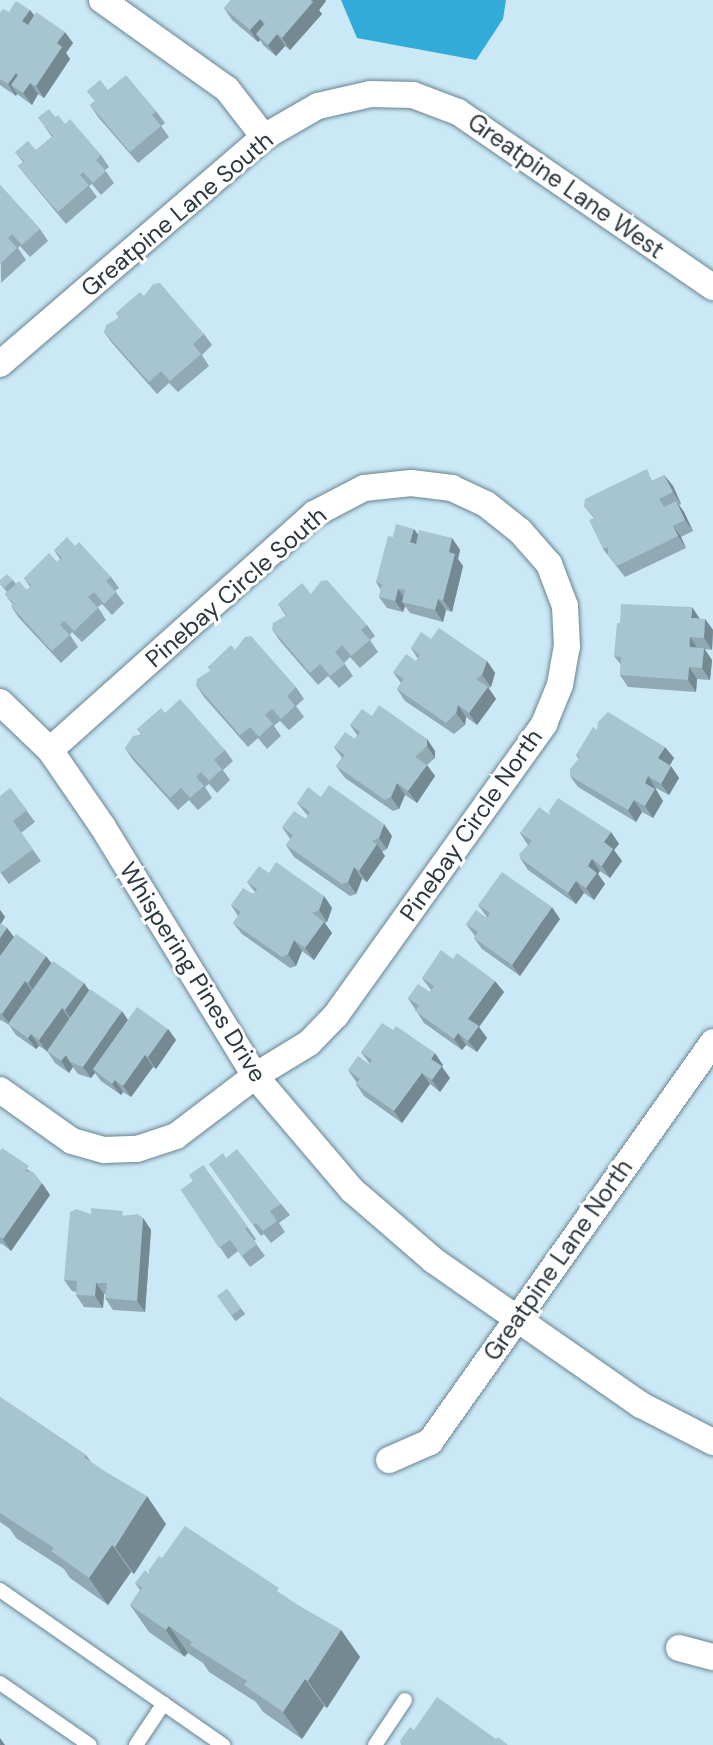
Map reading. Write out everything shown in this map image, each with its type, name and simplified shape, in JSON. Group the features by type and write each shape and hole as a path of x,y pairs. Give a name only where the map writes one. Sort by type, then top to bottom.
{"street":[{"path":"102,0 227,89 264,137"},
{"name":"Greatpine Lane South","path":"0,363 264,137 318,106 371,94 413,94"},
{"name":"Greatpine Lane West","path":"413,94 458,112 713,287"},
{"name":"Pinebay Circle South","path":"50,750 314,514 364,488 411,483 453,488 486,504 520,531"},
{"name":"Pinebay Circle North","path":"0,1090 72,1141 104,1150 137,1149 176,1136 255,1076 309,1043 336,1014 544,724 560,685 567,647 565,606 549,564 520,531"},
{"name":"Whispering Pines Drive","path":"0,702 50,750 103,827 255,1076 352,1190 433,1260 641,1405 713,1443"},
{"name":"Greatpine Lane North","path":"389,1460 430,1442 713,1042"},
{"path":"679,1648 713,1657"}],"lane":[{"path":"0,1590 223,1745"},
{"path":"0,1683 90,1745"},
{"path":"375,1745 405,1700"},
{"path":"136,1745 164,1703"}],"water":[{"path":"341,0 506,0 503,19 476,60 357,38"}],"building":[{"path":"231,0 313,2 282,38 277,34 268,45 256,34 265,23 260,19 250,30 224,8"},
{"path":"16,1 30,10 22,21 28,25 36,12 65,32 57,43 62,47 36,86 30,83 23,93 11,85 18,75 16,73 8,84 0,79 0,13 3,9 9,12"},
{"path":"126,75 156,111 152,115 161,126 130,152 90,105 95,101 87,91 100,80 108,90"},
{"path":"49,109 55,117 44,125 38,117"},
{"path":"58,115 65,124 70,119 101,155 96,160 106,171 93,183 83,172 80,175 89,185 58,212 18,166 24,161 15,152 28,141 36,150 53,136 44,126"},
{"path":"0,185 40,229 22,245 12,234 8,238 17,248 0,264"},
{"path":"160,283 204,334 193,344 201,354 170,381 161,371 149,382 104,332 106,325 120,317 116,313 127,303 140,292 144,296 153,284"},
{"path":"647,469 652,481 664,475 673,492 659,499 664,507 676,501 685,520 673,526 678,536 617,566 608,555 608,547 603,549 589,520 594,518 584,506 585,499"},
{"path":"396,524 414,529 410,542 416,544 419,530 452,538 449,552 455,554 443,600 438,599 435,610 402,602 405,590 398,589 395,601 379,597 382,584 376,582 388,536 393,537"},
{"path":"67,537 75,546 79,542 111,577 106,581 116,592 104,604 94,592 88,597 98,608 74,631 64,621 60,625 70,635 52,651 11,606 14,604 5,594 19,581 27,590 31,586 24,578 49,553 57,562 62,558 54,550"},
{"path":"7,574 13,580 4,588 0,580"},
{"path":"327,580 367,625 361,630 370,640 351,656 342,645 335,652 345,664 330,676 320,664 310,673 272,629 273,623 287,615 278,604 302,583 311,594 321,581"},
{"path":"621,604 692,607 691,618 705,619 704,638 690,637 689,643 690,647 704,648 702,668 689,667 688,680 620,675 621,657 614,656"},
{"path":"439,628 487,661 482,675 476,679 488,687 469,713 458,705 456,713 446,723 397,689 404,679 393,672 406,654 416,661 420,655 411,648 421,632 431,639"},
{"path":"251,636 296,687 287,696 295,706 281,719 272,709 268,712 265,715 273,724 259,737 250,727 240,735 196,685 197,679 211,670 208,667 231,645 235,650 245,637"},
{"path":"180,699 225,750 214,760 222,769 209,781 201,772 196,777 204,786 190,798 181,788 170,798 125,748 133,736 142,734 137,729 161,708 165,713"},
{"path":"379,705 427,739 427,746 415,757 427,765 408,791 397,783 391,797 385,800 336,766 345,755 334,747 345,732 355,739 360,732 350,725 362,709 372,716"},
{"path":"608,712 665,747 658,758 671,766 661,784 648,776 645,783 655,789 645,806 634,800 628,810 570,776 570,769 580,757 576,755 593,727 597,730 598,722"},
{"path":"329,785 384,824 379,838 372,841 377,844 359,871 354,867 348,882 342,884 286,845 293,835 282,827 294,811 306,819 310,812 297,803 308,787 321,797"},
{"path":"10,788 27,810 13,821 33,849 1,873 0,796"},
{"path":"558,798 611,832 604,842 613,849 602,866 592,859 588,866 597,873 586,888 576,881 568,893 520,858 519,854 532,841 520,833 539,807 550,815 549,811"},
{"path":"276,862 324,896 319,910 312,913 324,922 305,948 294,940 288,954 282,957 233,923 241,912 231,905 243,888 253,894 255,892 257,889 247,882 259,866 269,873"},
{"path":"502,872 552,907 512,965 474,938 478,932 466,924 476,910 487,918 490,913 478,905"},
{"path":"0,923 7,928 0,938"},
{"path":"16,934 46,956 2,1014 0,956"},
{"path":"441,950 453,959 457,953 495,981 468,1019 479,1026 468,1041 458,1033 454,1039 415,1011 419,1006 408,998 418,984 430,992 434,986 422,978"},
{"path":"53,961 84,983 39,1040 31,1034 28,1038 8,1024"},
{"path":"90,989 122,1011 83,1067 70,1062 66,1055 61,1061 47,1051"},
{"path":"137,1007 168,1029 123,1086 115,1080 112,1084 93,1069"},
{"path":"382,1023 393,1030 396,1026 435,1053 431,1059 442,1066 432,1080 422,1073 394,1111 356,1084 360,1079 348,1070 358,1056 369,1064 372,1060 361,1052"},
{"path":"2,1148 29,1166 25,1171 33,1172 42,1183 3,1239 0,1237"},
{"path":"237,1149 281,1204 270,1211 277,1221 263,1231 256,1223 253,1225 209,1164 223,1153 226,1158"},
{"path":"203,1165 248,1227 245,1229 257,1244 242,1256 230,1240 219,1248 181,1190 193,1181 189,1175"},
{"path":"91,1208 123,1211 122,1216 138,1214 143,1218 137,1301 105,1298 107,1283 96,1283 95,1296 76,1295 77,1281 64,1280 70,1212 76,1209 91,1214"},
{"path":"227,1289 241,1308 231,1315 217,1296"},
{"path":"0,1397 86,1455 84,1457 106,1472 147,1496 115,1547 112,1545 89,1578 51,1551 54,1548 0,1513"},
{"path":"185,1526 279,1588 277,1591 299,1606 341,1630 308,1681 305,1679 283,1712 244,1685 247,1681 190,1645 192,1642 169,1626 166,1630 130,1605 142,1588 135,1583 145,1570 149,1574 159,1556 162,1558"},
{"path":"437,1697 508,1745 401,1745 400,1741 410,1727 414,1730"}]}
